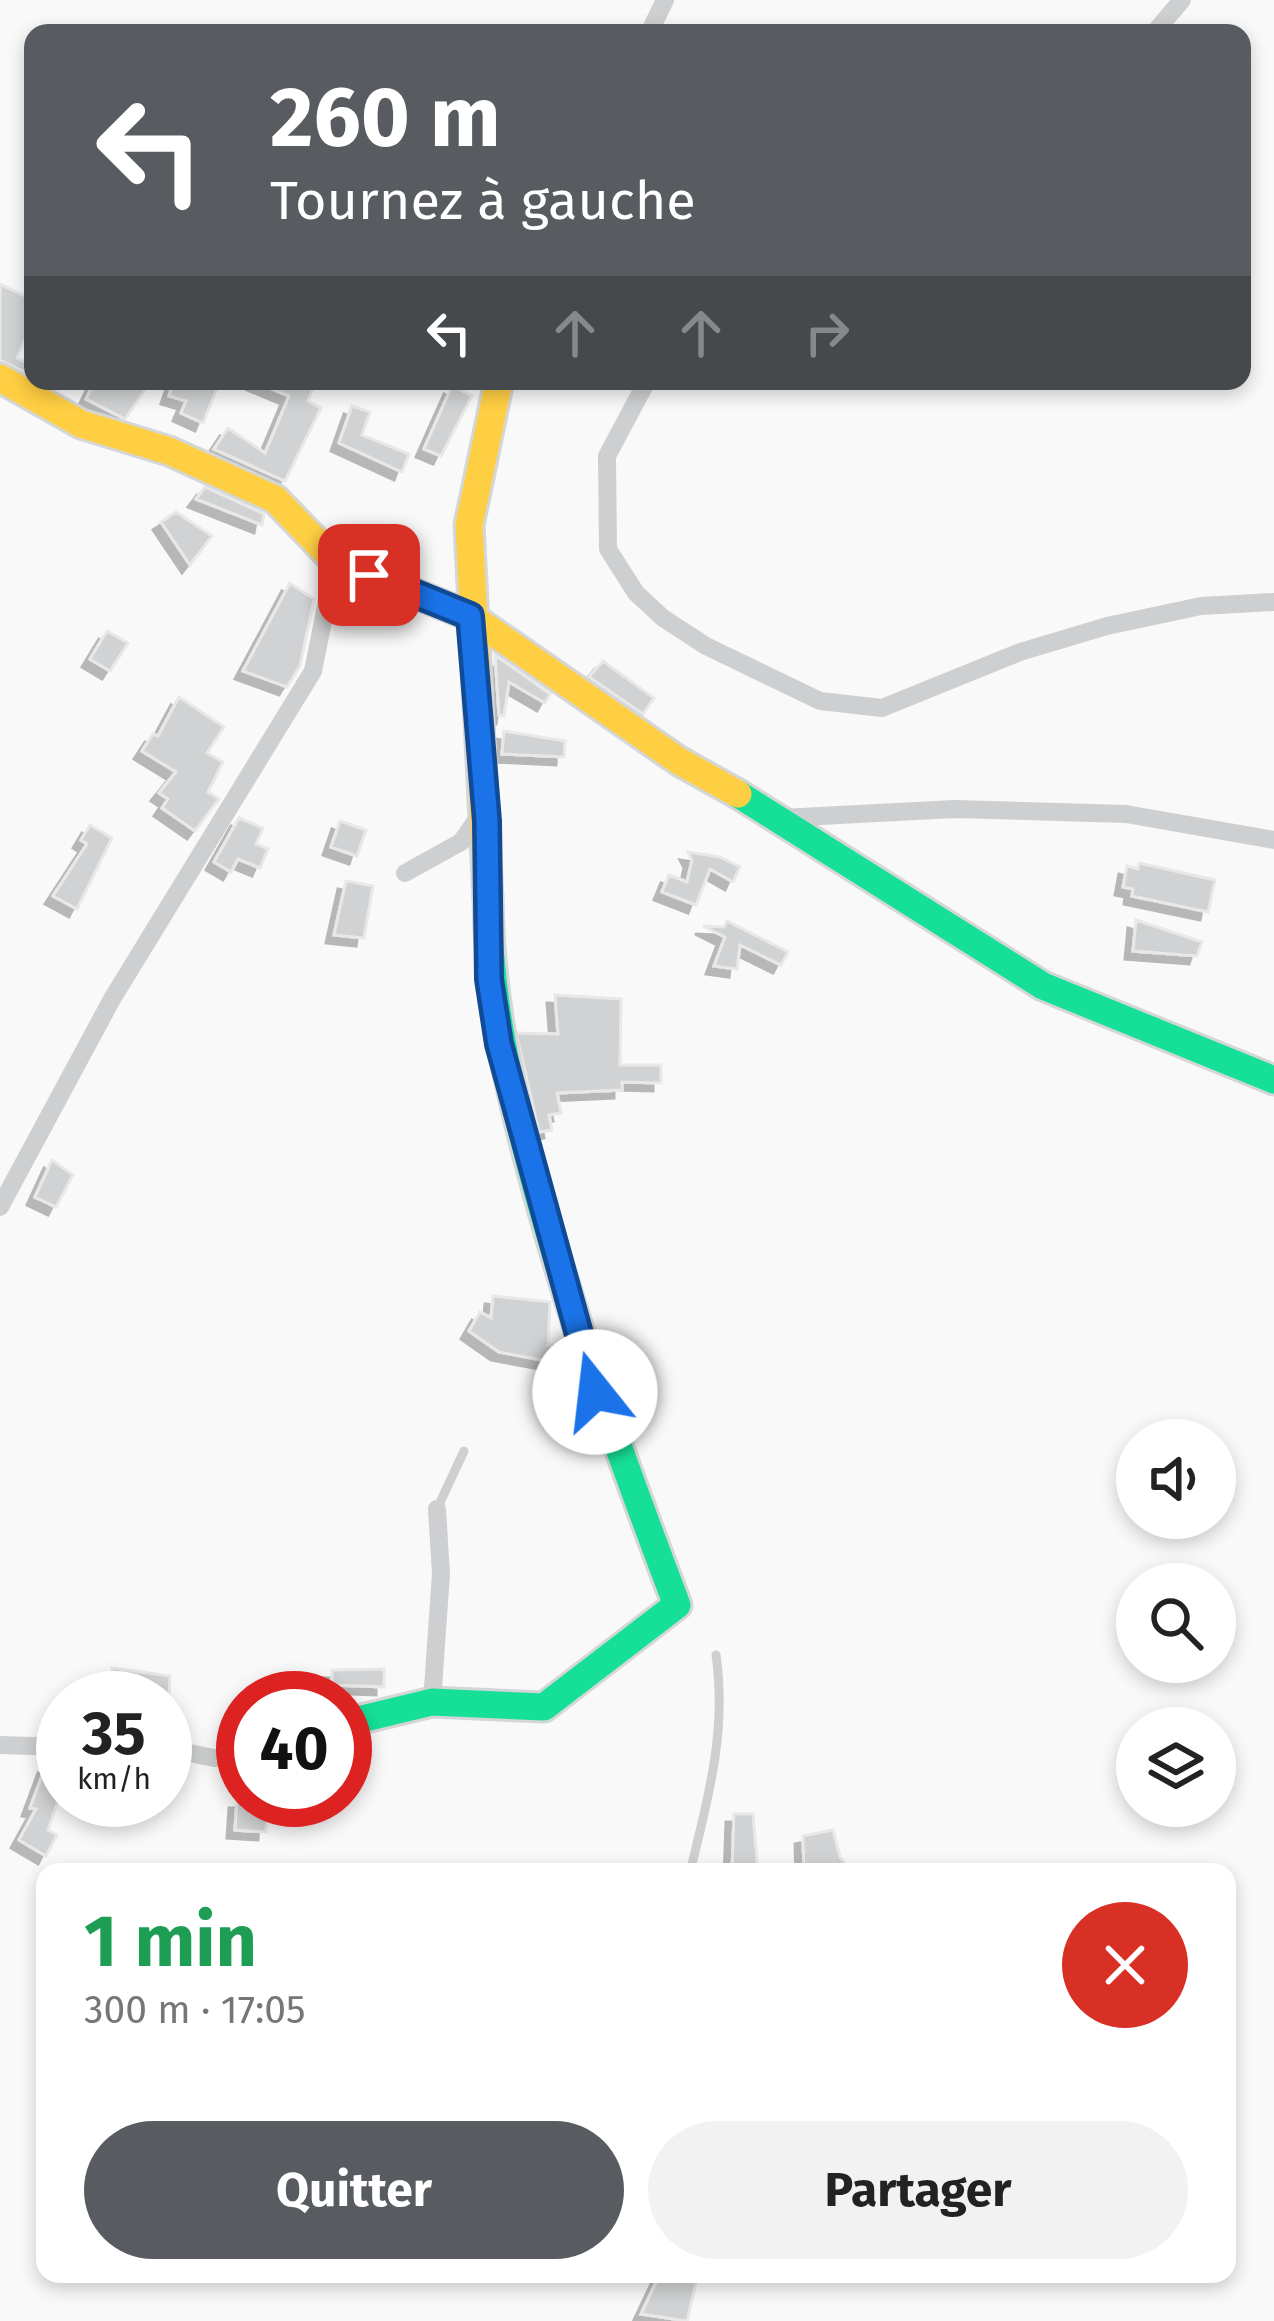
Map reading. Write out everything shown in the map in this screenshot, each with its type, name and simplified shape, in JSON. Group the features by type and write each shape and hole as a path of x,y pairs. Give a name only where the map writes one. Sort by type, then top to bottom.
{"street":[{"path":"1162,24 1182,0"},
{"path":"0,378 82,424 169,452 274,499 335,561 470,616 679,760 782,818 1043,986 1274,1080"},
{"path":"372,1716 432,1702 544,1707 676,1605 595,1392 505,1076 489,979 485,806 470,616 469,525 480,452 497,390"},
{"path":"642,390 607,456 608,549 636,593 663,618 706,646 820,701 882,708 1020,652 1107,626 1201,607 1274,602"},
{"path":"0,1207 112,999 313,671 335,561"},
{"path":"405,873 461,842 485,806"},
{"path":"782,818 954,809 1126,814 1274,840"},
{"path":"432,1702 441,1574 437,1509"},
{"path":"0,1745 36,1746"}],"lane":[{"path":"437,1509 464,1451"},
{"path":"692,1863 719,1748 722,1695 716,1655"}],"building":[{"path":"0,284 24,296 24,342 17,358 24,362 24,372 0,360"},
{"path":"90,390 145,390 125,419 86,399"},
{"path":"171,390 216,390 203,423 181,413 186,401 169,396"},
{"path":"275,390 312,390 308,401 321,408 285,481 214,449 228,428 265,453 289,396"},
{"path":"450,390 472,396 441,456 424,449"},
{"path":"352,406 370,412 362,435 409,454 402,472 339,443"},
{"path":"205,487 264,514 262,525 196,499"},
{"path":"176,512 212,536 190,565 161,522"},
{"path":"290,583 314,599 300,666 287,687 243,671"},
{"path":"107,631 128,643 110,671 90,659"},
{"path":"495,655 550,694 545,703 509,682 504,716 499,715"},
{"path":"603,661 654,698 643,714 589,677"},
{"path":"179,697 224,727 207,753 223,762 208,792 219,799 195,831 162,808 168,799 159,793 176,772 142,751 153,734 158,736"},
{"path":"504,731 565,741 564,757 502,754"},
{"path":"239,818 263,828 256,844 268,849 260,868 238,859 231,872 214,862"},
{"path":"340,821 366,830 357,856 331,847"},
{"path":"90,825 112,838 77,909 53,896 87,844 81,840"},
{"path":"688,852 720,857 740,867 733,882 710,869 696,905 662,892 669,875 687,882 692,860"},
{"path":"1139,863 1215,880 1208,912 1132,896 1133,889 1123,887 1127,866 1138,869"},
{"path":"346,881 373,886 364,938 334,935"},
{"path":"1136,920 1202,942 1197,956 1133,951"},
{"path":"727,921 788,952 781,965 740,945 737,969 714,966 725,937 703,926 724,927"},
{"path":"555,995 621,999 620,1065 661,1065 661,1083 622,1082 622,1090 557,1093 561,1113 549,1115 552,1130 539,1132 516,1033 558,1034"},
{"path":"52,1160 73,1175 56,1207 35,1197"},
{"path":"493,1296 550,1302 548,1345 563,1345 563,1364 499,1352 469,1331 480,1312 491,1318"},
{"path":"384,1669 384,1687 372,1687 372,1671 332,1670"},
{"path":"36,1809 36,1827 49,1827 57,1835 46,1856 19,1840"},
{"path":"734,1814 753,1814 757,1863 732,1863"},
{"path":"235,1827 266,1827 266,1832"},
{"path":"833,1830 845,1863 804,1863 803,1836"},
{"path":"656,2283 696,2283 687,2321 641,2314"}],"traffic: fast":[{"path":"738,794 1043,986 1274,1080"},
{"path":"372,1716 432,1702 544,1707 677,1605 591,1368 535,1181 499,1022 488,898"}],"traffic: slow":[{"path":"0,378 81,424 169,451 275,499 335,561 470,616 679,761 738,794"},
{"path":"488,898 469,525 497,390"}],"route":[{"path":"369,575 470,616 487,821 489,979 499,1044 595,1392"}]}
